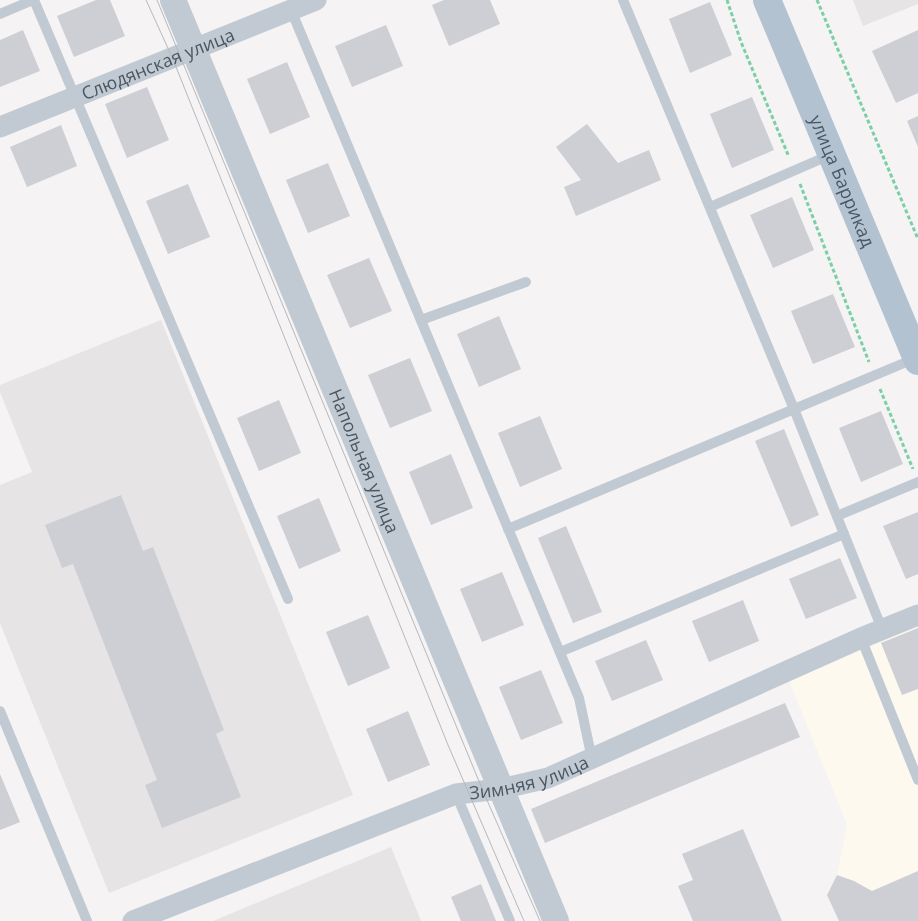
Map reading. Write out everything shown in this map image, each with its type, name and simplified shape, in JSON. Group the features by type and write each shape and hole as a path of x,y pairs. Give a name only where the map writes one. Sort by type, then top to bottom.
{"main road":[{"name":"улица Баррикад","path":"767,0 917,360"}],"street":[{"name":"Напольная улица","path":"173,0 556,921"},
{"name":"Слюдянская улица","path":"0,127 316,0"},
{"name":"Зимняя улица","path":"133,921 456,794 500,789 548,778 861,638 918,615"}],"lane":[{"path":"0,14 34,0 288,599"},
{"path":"623,0 794,409 882,629"},
{"path":"292,10 579,698 592,759"},
{"path":"710,207 832,155"},
{"path":"421,320 526,282"},
{"path":"508,530 874,375 917,360"},
{"path":"837,516 918,482"},
{"path":"560,652 844,534"},
{"path":"861,638 918,780"},
{"path":"0,711 87,921"},
{"path":"456,794 510,921"}],"path":[{"path":"727,0 741,42 795,170 874,375 914,472"},
{"path":"817,0 918,239"}],"shaded area":[{"path":"853,0 918,0 918,4 863,26"},
{"path":"161,320 353,795 109,893 0,623 0,485 32,472 0,392 0,385"},
{"path":"918,627 918,921 839,921 827,895 837,875 847,825 789,681"},
{"path":"391,847 421,921 213,921"}],"building":[{"path":"96,0 110,0 125,36 74,57 57,16"},
{"path":"444,0 490,0 500,24 449,46 432,5"},
{"path":"710,2 732,55 690,73 669,19"},
{"path":"386,25 403,66 352,87 335,46"},
{"path":"23,30 40,71 0,87 0,40"},
{"path":"918,30 918,93 896,103 872,51"},
{"path":"287,62 310,117 270,134 247,79"},
{"path":"147,87 169,140 127,158 105,104"},
{"path":"752,97 774,150 732,168 710,114"},
{"path":"918,116 918,147 907,121"},
{"path":"587,124 618,163 649,150 661,180 576,216 564,187 581,180 556,147"},
{"path":"61,125 77,166 27,187 10,147"},
{"path":"328,163 350,216 308,233 286,180"},
{"path":"188,184 210,237 168,254 146,201"},
{"path":"792,197 814,250 773,268 750,215"},
{"path":"369,258 392,311 350,328 327,275"},
{"path":"833,294 855,347 813,364 791,311"},
{"path":"499,316 521,369 479,387 457,334"},
{"path":"410,358 432,411 390,428 368,375"},
{"path":"279,400 301,453 259,471 237,418"},
{"path":"881,411 903,464 861,482 839,428"},
{"path":"540,416 562,469 520,487 498,433"},
{"path":"784,429 819,515 791,527 755,441"},
{"path":"451,454 473,508 431,525 409,472"},
{"path":"121,495 143,551 153,547 224,730 216,734 241,797 162,828 145,785 157,780 73,564 62,568 45,525"},
{"path":"319,498 341,551 299,569 277,516"},
{"path":"918,512 918,574 906,579 883,526"},
{"path":"566,526 602,612 573,623 538,538"},
{"path":"840,558 857,598 806,619 789,579"},
{"path":"502,572 524,625 482,642 460,589"},
{"path":"743,600 759,641 709,662 692,621"},
{"path":"368,615 390,668 348,686 326,632"},
{"path":"918,628 918,689 902,695 881,643"},
{"path":"646,640 663,680 612,701 595,661"},
{"path":"541,670 563,723 521,740 499,687"},
{"path":"785,703 800,737 545,843 531,809"},
{"path":"408,711 430,765 388,782 366,729"},
{"path":"0,774 20,822 0,830"},
{"path":"743,829 782,921 693,921 678,886 693,880 682,854"},
{"path":"918,871 918,921 839,921 827,895 837,875 854,881 872,891"},
{"path":"481,884 496,921 461,921 451,897"}],"tram line":[{"path":"146,0 172,57 448,745 524,921"},
{"path":"157,0 483,791 540,921"}]}
